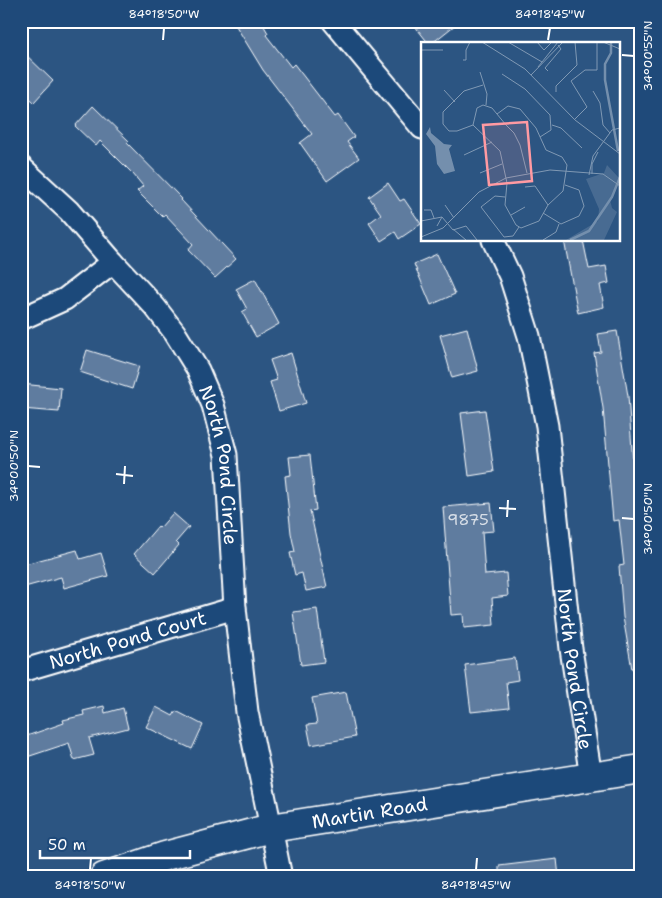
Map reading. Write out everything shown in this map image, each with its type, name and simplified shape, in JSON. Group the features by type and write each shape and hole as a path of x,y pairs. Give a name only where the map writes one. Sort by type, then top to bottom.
{"street":[{"path":"333,21 421,127"},
{"name":"North Pond Circle","path":"21,167 69,211 155,307 175,333 198,370 214,405 226,455 235,608 247,712 272,828 280,877"},
{"name":"North Pond Circle","path":"493,241 510,276 529,336 547,426 571,649 591,776"},
{"path":"21,319 65,299 113,262"},
{"name":"North Pond Court","path":"21,671 235,608"},
{"name":"Martin Road","path":"104,877 165,856 272,828 641,769"}],"building":[{"path":"233,21 261,21 268,33 266,35 291,67 294,64 335,117 338,115 354,137 347,142 359,158 327,181 300,143 312,134 263,70"},
{"path":"411,21 460,21 434,42 427,42"},
{"path":"21,50 53,81 34,102 21,90"},
{"path":"93,106 129,141 127,143 182,199 236,259 215,278 188,250 193,244 165,214 163,217 137,191 143,186 133,174 100,141 96,146 75,126"},
{"path":"388,183 400,201 404,199 421,224 399,239 395,232 381,241 369,223 381,214 369,197"},
{"path":"564,241 583,241 589,269 606,266 609,283 600,285 604,307 578,313"},
{"path":"437,254 455,294 431,305 414,264"},
{"path":"255,279 279,324 256,337 242,312 247,309 236,289"},
{"path":"467,328 478,371 452,378 440,335"},
{"path":"617,331 628,396 635,489 637,489 641,527 641,668 632,669 623,617 619,566 624,565 619,520 613,521 603,408 594,353 601,352 598,334"},
{"path":"87,350 139,366 132,389 80,372"},
{"path":"291,353 306,403 279,411 270,382 277,380 270,360"},
{"path":"21,384 61,388 59,412 21,409"},
{"path":"485,410 494,472 469,476 461,413"},
{"path":"310,455 316,510 310,511 327,587 306,591 302,573 295,575 290,553 295,552 285,476 291,475 289,457"},
{"path":"491,503 494,531 482,532 485,575 506,573 508,596 492,598 494,625 464,628 463,614 451,615 443,507"},
{"path":"173,513 189,527 176,542 179,545 155,573 134,554 158,526 160,528"},
{"path":"77,550 80,559 101,553 108,576 64,588 61,577 21,588 21,565"},
{"path":"317,609 324,662 301,665 293,612"},
{"path":"515,658 518,680 506,682 509,708 471,712 465,665"},
{"path":"346,692 355,737 311,745 307,725 317,724 312,698"},
{"path":"104,706 105,713 123,708 128,728 89,738 94,755 74,760 69,743 21,759 21,738 64,723 63,720 84,715 83,711"},
{"path":"156,707 173,716 176,711 203,725 192,749 146,727"},
{"path":"557,859 559,877 499,877 499,866"}]}
